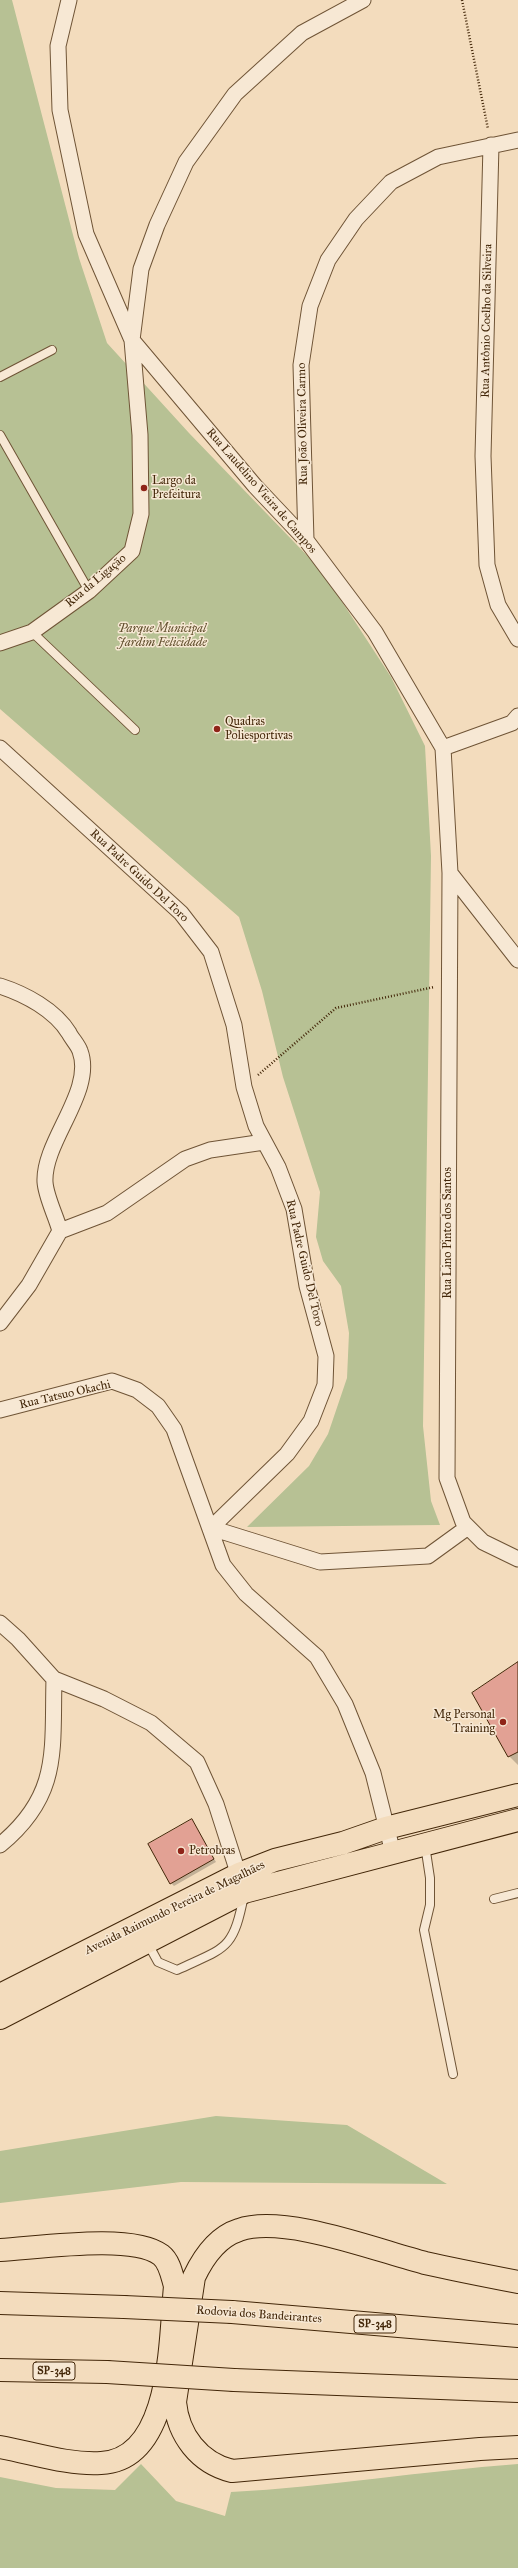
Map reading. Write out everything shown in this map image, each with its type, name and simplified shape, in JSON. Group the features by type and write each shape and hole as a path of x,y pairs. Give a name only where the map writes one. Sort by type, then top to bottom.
{"main road":[{"name":"Avenida Raimundo Pereira de Magalhães","path":"0,1995 143,1933 242,1883 275,1860 343,1842 386,1828 518,1795"},
{"name":"Avenida Raimundo Pereira de Magalhães","path":"242,1883 393,1853 518,1820"},
{"name":"Avenida Raimundo Pereira de Magalhães","path":"0,2018 143,1933"},
{"path":"518,2282 427,2263 304,2230 275,2225 239,2230 231,2233 212,2249 202,2261 194,2278 175,2402 179,2422 193,2447 210,2463 232,2471 480,2448 518,2447"},
{"path":"0,2250 132,2244 163,2257 171,2271 175,2286 164,2394 155,2421 135,2448 122,2458 102,2464 75,2462 0,2446"},
{"name":"Rodovia dos Bandeirantes","path":"0,2303 232,2312 518,2336"},
{"name":"SP-348","path":"0,2370 107,2372 234,2380 518,2391"}],"street":[{"name":"Rua Laudelino Vieira de Campos","path":"69,0 58,46 60,110 86,234 132,340 255,486 306,540 376,632 443,748 450,873"},
{"path":"132,340 141,269 157,225 186,162 235,94 302,33 363,0"},
{"name":"Rua João Oliveira Carmo","path":"306,540 301,365 310,306 328,260 356,219 390,182 438,156 518,140"},
{"name":"Rua Antônio Coelho da Silveira","path":"491,146 483,456 488,565 498,605 518,639"},
{"name":"Rua da Ligação","path":"0,644 32,632 89,591 132,551 142,514 140,435 132,340"},
{"path":"443,748 512,723 518,716"},
{"name":"Rua Padre Guido Del Toro","path":"0,748 181,913 211,952 234,1025 244,1087 256,1126 278,1167 294,1209 307,1286 326,1356 325,1385 312,1421 287,1454 211,1528"},
{"path":"450,873 518,960"},
{"name":"Rua Lino Pinto dos Santos","path":"450,873 447,1478 463,1522 483,1542 518,1559"},
{"path":"0,986 22,993 63,1024 80,1052 82,1078 75,1099 49,1157 45,1182 60,1231"},
{"path":"0,1323 29,1285 60,1231 107,1213 185,1159 210,1150 264,1142"},
{"name":"Rua Tatsuo Okachi","path":"0,1410 112,1381 137,1390 158,1406 174,1429 211,1528"},
{"path":"211,1528 320,1562 428,1556 468,1527"},
{"path":"211,1528 223,1565 246,1594 306,1647 321,1664 345,1704 373,1773 393,1853"},
{"path":"0,1623 18,1639 54,1679 104,1699 151,1723 197,1762 216,1804 242,1883"},
{"path":"0,1845 16,1832 40,1801 51,1768 54,1679"}],"lane":[{"path":"0,377 52,350"},
{"path":"0,435 89,591"},
{"path":"32,632 135,730"},
{"path":"424,1845 430,1885 430,1905 424,1930 453,2074"},
{"path":"143,1933 158,1962 177,1970 222,1949 237,1926 242,1883"},
{"path":"494,1899 518,1893"}],"path":[{"path":"462,0 491,146"},
{"path":"244,1087 336,1008 449,983"}],"green space":[{"name":"Parque Municipal Jardim Felicidade","path":"0,0 12,0 79,258 107,343 189,433 322,571 391,677 425,746 431,856 423,1426 431,1501 440,1525 247,1527 309,1466 328,1434 347,1378 349,1333 341,1286 323,1261 316,1237 320,1192 283,1077 262,991 239,917 0,709"},
{"path":"216,2116 347,2125 447,2184 181,2182 0,2203 0,2151"},
{"path":"141,2464 176,2501 225,2516 231,2492 267,2490 518,2464 518,2568 0,2568 0,2477 56,2488 115,2490"}],"building":[{"name":"Mg Personal Training","path":"518,1662 518,1752 508,1757 472,1693"},
{"name":"Petrobras","path":"192,1819 214,1859 170,1884 148,1844"}],"place":[{"name":"Largo da Prefeitura","path":"144,488"},
{"name":"Quadras Poliesportivas","path":"217,729"},
{"name":"Mg Personal Training","path":"503,1722"},
{"name":"Petrobras","path":"181,1851"}]}
